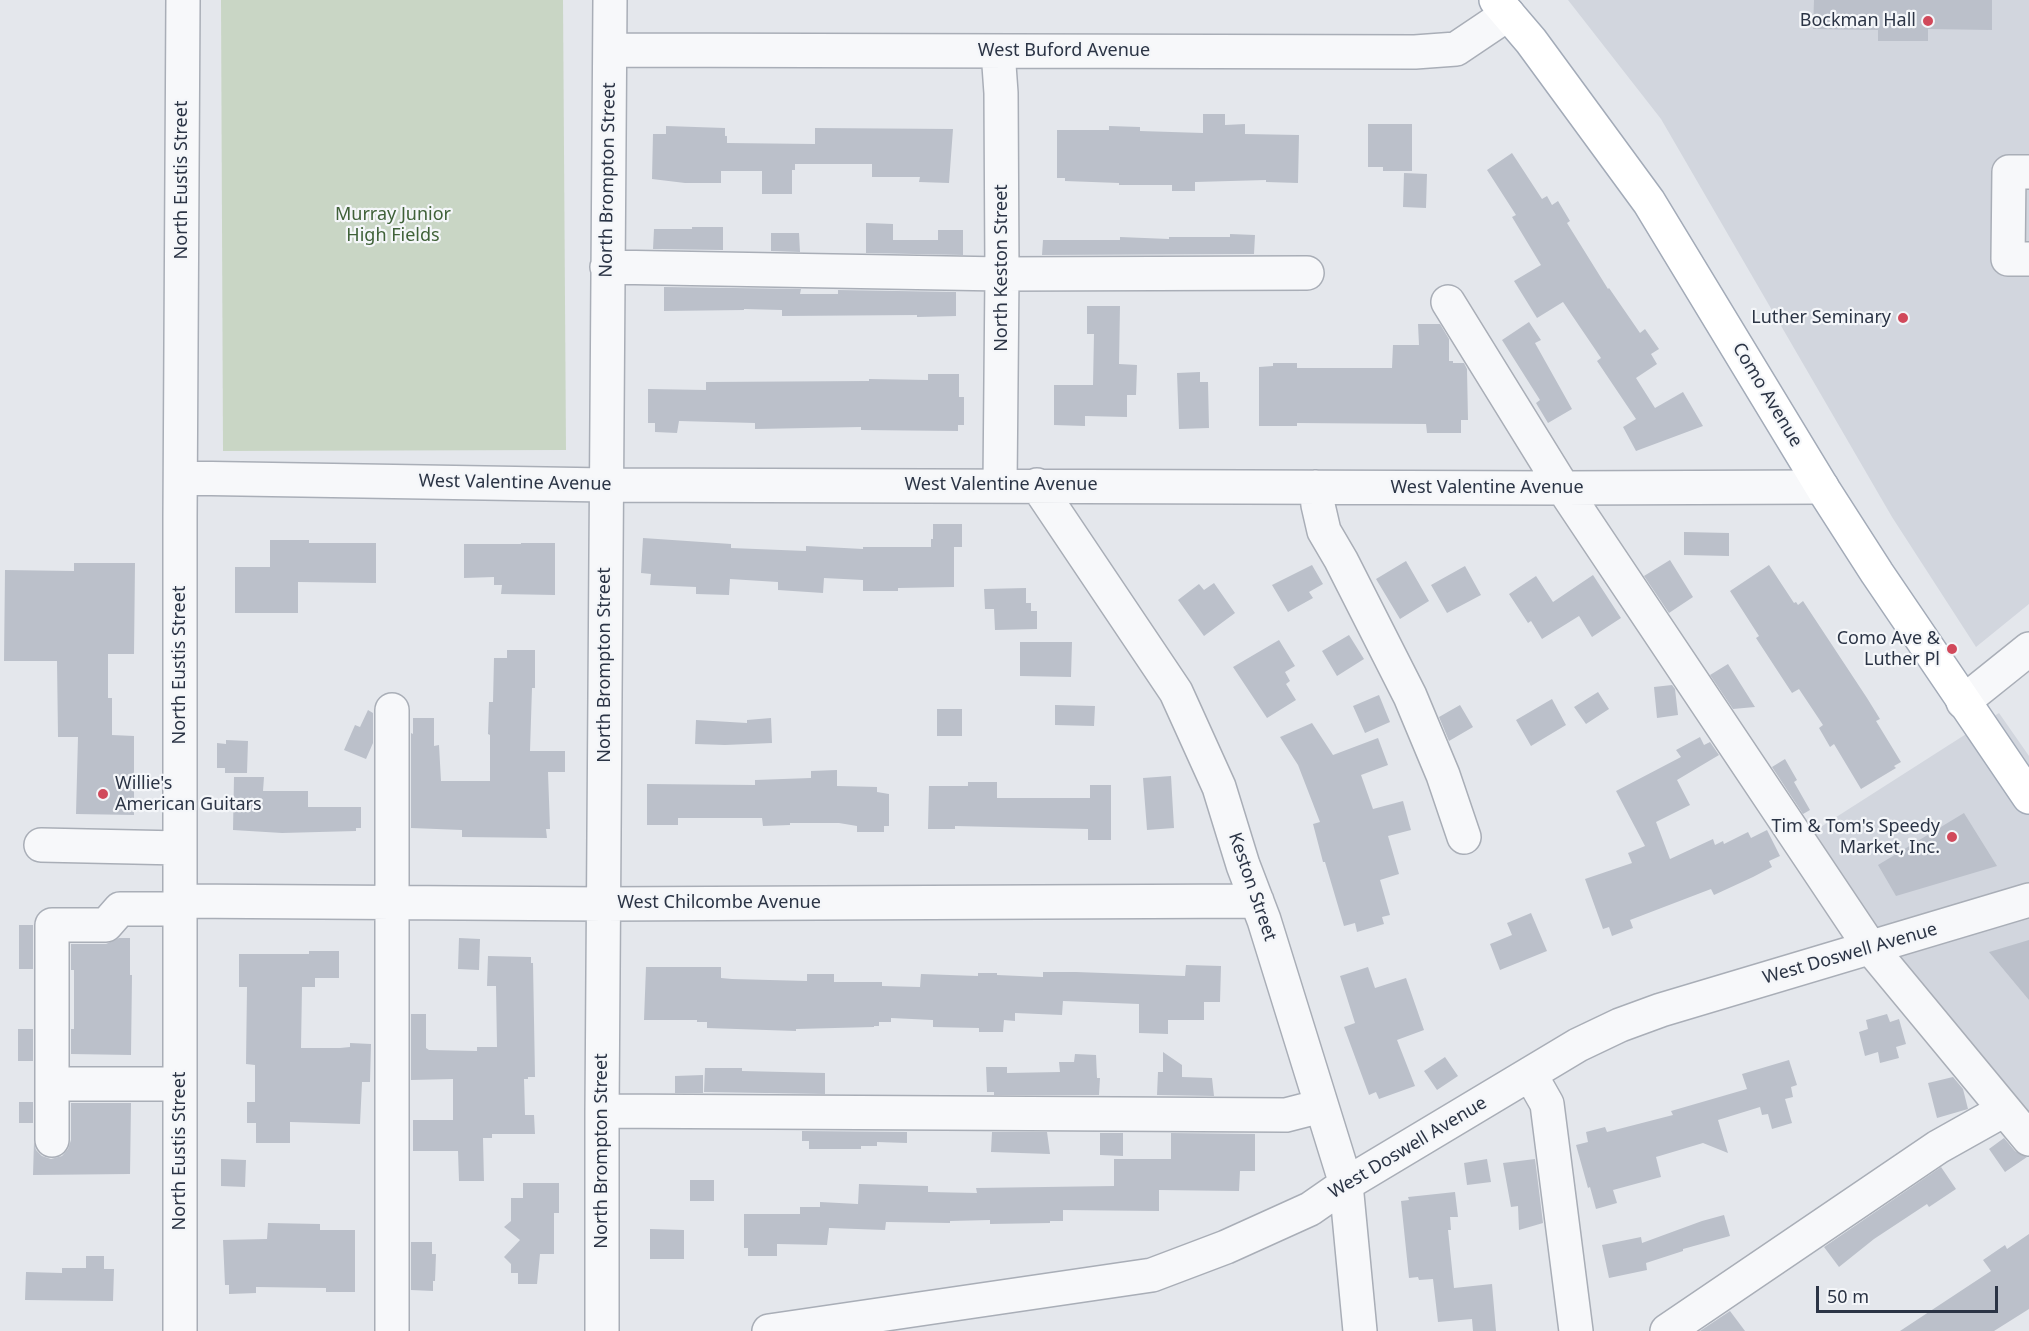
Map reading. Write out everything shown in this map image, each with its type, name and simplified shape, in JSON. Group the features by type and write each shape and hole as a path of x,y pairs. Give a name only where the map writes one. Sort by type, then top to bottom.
{"main road":[{"name":"Como Avenue","path":"1502,7 1531,41 1649,202 1822,487 1963,702 2029,797"}],"street":[{"name":"North Eustis Street","path":"180,1331 183,0"},
{"name":"North Brompton Street","path":"602,1331 610,0"},
{"name":"West Buford Avenue","path":"610,50 1415,52 1456,49 1502,7"},
{"name":"North Keston Street","path":"998,51 1001,93 1002,274 1000,485"},
{"path":"2029,172 2009,172 2008,259 2029,259"},
{"path":"607,267 1002,274 1307,273"},
{"path":"1448,302 1563,488 1870,947 2029,1139"},
{"name":"West Valentine Avenue","path":"181,478 606,485 1822,487"},
{"name":"Keston Street","path":"1037,485 1176,692 1219,787 1242,866 1257,901 1346,1184 1360,1331"},
{"path":"1316,487 1324,531 1410,696 1443,775 1464,837"},
{"path":"1963,702 2029,649"},
{"path":"392,710 394,847 391,903 392,1331"},
{"path":"41,844 180,848"},
{"name":"West Doswell Avenue","path":"770,1331 1152,1275 1226,1247 1299,1214 1578,1045 1620,1025 1661,1010 2029,900"},
{"name":"West Chilcombe Avenue","path":"52,1084 52,925 106,925 120,909 180,905 391,903 1257,901"},
{"path":"1530,1074 1547,1104 1576,1331"},
{"path":"52,1140 52,1084 180,1084"},
{"path":"602,1111 1286,1115 1321,1106"},
{"path":"1667,1331 1938,1147 2004,1110"}],"shaded area":[{"name":"Luther Seminary","path":"1568,0 2029,0 2029,604 1976,647 1892,517 1661,119"},
{"path":"1999,713 2029,756 2029,1125 1805,837"}],"green space":[{"name":"Murray Junior High Fields","path":"221,0 563,0 566,450 223,451"}],"building":[{"name":"Bockman Hall","path":"1814,0 1992,0 1992,30 1928,29 1928,41 1878,41 1878,30 1813,29"},
{"path":"1203,114 1225,114 1225,125 1245,124 1245,134 1299,135 1298,183 1266,182 1266,180 1195,182 1195,191 1172,191 1172,185 1119,185 1119,183 1065,181 1065,178 1057,178 1057,130 1109,130 1109,126 1140,127 1140,131 1203,133"},
{"path":"1368,124 1412,124 1412,171 1383,171 1383,167 1368,167"},
{"path":"666,126 725,128 727,143 815,144 815,128 953,129 949,183 919,182 920,177 872,177 872,164 795,164 795,170 792,170 792,194 762,194 762,171 721,171 721,183 685,183 652,179 653,134 666,134"},
{"path":"1512,153 1542,199 1547,196 1552,205 1558,201 1570,221 1567,223 1608,289 1640,333 1645,329 1659,349 1651,354 1657,364 1636,378 1655,408 1683,392 1703,426 1636,451 1623,427 1636,419 1597,361 1601,358 1563,302 1537,318 1514,281 1541,265 1512,217 1516,215 1487,170"},
{"path":"1404,173 1427,174 1426,208 1403,207"},
{"path":"866,223 893,224 893,240 938,240 938,230 963,230 963,255 866,253"},
{"path":"692,227 723,227 723,250 653,249 654,229 692,229"},
{"path":"771,233 799,233 800,252 771,251"},
{"path":"1230,234 1255,235 1254,254 1042,255 1043,240 1120,240 1120,237 1169,239 1169,237 1230,237"},
{"path":"664,287 801,289 800,294 838,294 838,290 956,292 956,316 782,316 782,310 744,309 664,311"},
{"path":"1087,306 1120,306 1119,364 1137,365 1136,395 1127,395 1127,417 1085,416 1085,426 1054,425 1054,385 1093,385 1094,334 1087,334"},
{"path":"1529,322 1541,340 1535,343 1572,409 1548,423 1536,403 1540,400 1502,340"},
{"path":"1418,324 1440,324 1449,339 1449,361 1464,363 1467,369 1468,420 1461,420 1461,433 1427,433 1426,424 1297,423 1297,426 1259,426 1259,367 1273,366 1273,363 1297,363 1297,368 1392,368 1393,345 1419,345"},
{"path":"1200,372 1200,382 1208,382 1209,428 1179,429 1177,373"},
{"path":"928,374 959,374 959,397 964,397 964,425 958,425 958,431 861,430 861,427 755,429 755,423 679,421 677,433 655,432 655,423 648,423 648,389 706,390 706,382 928,380"},
{"path":"933,524 962,524 962,547 954,547 954,587 863,591 863,580 824,578 823,593 778,590 778,582 730,579 729,595 696,594 696,587 650,585 651,574 641,573 643,538 731,544 731,548 806,551 806,546 863,549 863,547 931,547"},
{"path":"1684,532 1729,533 1729,556 1684,555"},
{"path":"270,540 309,540 309,543 376,543 376,583 298,582 298,613 235,613 235,567 270,567"},
{"path":"555,543 555,595 501,594 502,585 494,585 494,577 464,578 464,544"},
{"path":"1670,560 1693,597 1669,613 1644,576"},
{"path":"1406,561 1429,601 1400,619 1376,579"},
{"path":"74,563 135,563 134,654 108,654 108,698 112,698 112,735 134,736 134,815 76,814 78,737 58,737 57,661 4,661 5,570 74,571"},
{"path":"1312,565 1323,584 1309,592 1313,598 1288,612 1272,585"},
{"path":"1769,565 1794,603 1798,605 1803,601 1880,719 1876,721 1901,762 1894,766 1896,768 1861,789 1834,744 1830,747 1819,728 1823,725 1799,689 1792,693 1756,638 1759,636 1730,591"},
{"path":"1465,566 1481,595 1447,613 1431,585"},
{"path":"1593,575 1621,618 1592,637 1579,616 1542,639 1531,621 1528,623 1509,594 1536,576 1553,602"},
{"path":"1214,583 1235,613 1204,636 1178,600 1199,584 1204,590"},
{"path":"1026,588 1026,603 1031,603 1031,611 1037,611 1037,629 995,630 994,609 985,609 984,589"},
{"path":"1349,635 1364,659 1337,676 1322,651"},
{"path":"1279,640 1295,666 1285,672 1290,681 1286,684 1296,700 1267,718 1233,667"},
{"path":"1020,642 1072,642 1071,677 1020,676"},
{"path":"507,650 535,650 535,688 532,688 530,751 565,751 565,772 548,772 550,829 546,829 547,838 462,837 462,830 411,828 413,718 434,718 434,746 439,745 441,781 490,781 489,702 493,702 494,658 507,658"},
{"path":"1728,664 1755,707 1733,709 1710,675"},
{"path":"1672,685 1675,689 1678,715 1657,718 1654,687"},
{"path":"1598,692 1609,709 1586,724 1574,707"},
{"path":"1379,695 1390,722 1365,733 1353,706"},
{"path":"1552,699 1566,725 1531,746 1516,720"},
{"path":"1055,705 1095,706 1094,726 1055,725"},
{"path":"1460,705 1473,727 1449,741 1439,717"},
{"path":"937,709 962,709 962,736 937,736"},
{"path":"368,710 373,713 373,743 366,759 344,750 355,725 360,727"},
{"path":"771,718 772,743 695,744 696,720 747,723 747,720"},
{"path":"1312,723 1333,755 1378,738 1388,765 1361,775 1373,809 1403,801 1411,830 1388,836 1399,874 1380,880 1390,915 1382,917 1384,924 1357,932 1355,923 1344,926 1313,824 1320,822 1298,765 1280,737"},
{"path":"1700,737 1704,745 1710,742 1719,755 1677,780 1690,805 1656,822 1670,859 1713,839 1715,845 1723,841 1724,844 1748,832 1751,838 1767,830 1780,856 1769,861 1772,867 1753,877 1714,895 1711,889 1630,920 1633,928 1612,936 1609,927 1603,929 1585,879 1632,863 1628,853 1645,846 1616,791 1681,757 1676,750"},
{"path":"226,740 248,741 247,773 225,773 225,768 217,768 217,743 226,744"},
{"path":"1785,759 1797,780 1794,782 1810,810 1803,814 1772,767"},
{"path":"837,770 837,786 877,787 877,792 889,794 889,826 884,826 884,832 857,832 857,826 839,823 790,823 790,825 763,826 762,818 678,818 678,825 647,825 647,784 755,785 755,780 811,778 811,771"},
{"path":"1171,776 1174,828 1147,830 1143,778"},
{"path":"234,777 264,777 263,791 308,791 308,807 361,807 361,828 356,828 356,831 282,833 233,830"},
{"path":"968,782 997,782 997,798 1090,798 1090,785 1111,785 1111,840 1088,840 1088,829 955,826 955,829 928,829 929,786 968,786"},
{"name":"Tim & Tom's Speedy Market, Inc.","path":"1964,813 1997,866 1896,896 1878,865"},
{"path":"1531,913 1547,951 1500,970 1490,944 1512,935 1507,923"},
{"path":"19,925 33,925 33,969 19,969"},
{"path":"119,938 130,938 131,1055 71,1054 71,1029 74,1029 74,970 71,970 71,944 106,944"},
{"path":"459,938 480,939 479,970 458,969"},
{"path":"2029,940 2029,1000 1989,952"},
{"path":"309,951 339,951 339,978 315,978 315,987 302,987 301,1048 340,1048 350,1047 350,1043 371,1044 370,1082 362,1082 360,1124 290,1122 290,1143 256,1143 256,1123 247,1123 247,1102 255,1102 255,1065 246,1064 247,987 239,987 239,954 309,954"},
{"path":"488,956 531,957 531,963 533,963 535,1077 524,1079 525,1115 534,1115 535,1134 492,1134 492,1138 483,1138 484,1181 459,1181 458,1151 413,1151 413,1120 453,1120 453,1079 411,1080 411,1014 426,1014 426,1048 429,1050 477,1051 477,1047 497,1047 496,986 487,986"},
{"path":"1186,965 1221,966 1220,1002 1204,1002 1204,1020 1168,1020 1168,1034 1139,1033 1139,1004 1063,1001 1062,1015 1015,1013 1015,1021 1004,1020 1003,1032 979,1032 979,1028 933,1027 933,1020 891,1018 891,1022 879,1022 879,1026 874,1027 796,1029 796,1031 707,1028 707,1022 697,1022 697,1020 644,1020 646,967 721,967 721,978 732,979 807,981 807,974 834,974 834,982 882,982 882,986 920,987 921,974 978,976 978,973 997,973 997,975 1043,977 1043,972 1076,972 1185,976"},
{"path":"1368,967 1375,988 1406,978 1424,1030 1397,1040 1415,1086 1379,1099 1376,1092 1369,1095 1344,1027 1355,1023 1340,976"},
{"path":"1887,1014 1890,1022 1899,1019 1906,1044 1896,1047 1899,1058 1880,1063 1878,1052 1865,1056 1859,1032 1868,1029 1866,1020"},
{"path":"18,1029 33,1029 33,1061 18,1061"},
{"path":"1163,1052 1182,1065 1182,1077 1212,1078 1214,1096 1157,1095 1158,1072 1163,1072"},
{"path":"1075,1054 1096,1055 1097,1078 1100,1078 1099,1095 994,1095 994,1092 987,1092 986,1067 1007,1067 1007,1073 1060,1072 1059,1062 1074,1062"},
{"path":"1445,1057 1458,1076 1437,1090 1424,1071"},
{"path":"1789,1060 1797,1085 1791,1087 1793,1097 1785,1099 1792,1123 1772,1129 1768,1114 1762,1115 1760,1107 1718,1120 1728,1153 1703,1143 1656,1157 1661,1177 1613,1190 1617,1203 1596,1209 1576,1145 1588,1142 1586,1132 1605,1127 1607,1132 1673,1115 1671,1111 1747,1089 1742,1074"},
{"path":"705,1068 825,1073 825,1094 704,1092"},
{"path":"703,1075 703,1093 675,1093 675,1076"},
{"path":"1953,1077 1963,1089 1968,1109 1937,1118 1928,1083"},
{"path":"19,1102 33,1102 33,1123 19,1123"},
{"path":"71,1103 131,1103 130,1174 33,1175 34,1142 36,1150 42,1156 51,1159 62,1156 68,1149 71,1140"},
{"path":"802,1131 907,1132 907,1143 877,1142 877,1146 861,1146 861,1149 809,1149 809,1141 802,1141"},
{"path":"992,1132 1047,1132 1050,1154 991,1152"},
{"path":"1100,1133 1123,1133 1123,1156 1100,1155"},
{"path":"1171,1133 1255,1134 1255,1171 1240,1171 1239,1191 1159,1190 1159,1211 1063,1210 1063,1221 1050,1221 1050,1223 990,1224 990,1220 950,1221 950,1223 886,1222 885,1230 829,1228 827,1245 777,1244 777,1256 748,1256 748,1248 744,1248 744,1214 800,1214 800,1207 820,1207 820,1202 858,1204 859,1184 928,1186 928,1192 977,1193 976,1188 1114,1186 1114,1159 1171,1159"},
{"path":"2004,1138 2015,1151 2027,1157 2005,1172 1989,1149"},
{"path":"221,1159 246,1160 245,1187 221,1186"},
{"path":"1487,1159 1491,1182 1467,1185 1464,1163"},
{"path":"1535,1159 1543,1223 1519,1230 1518,1206 1511,1207 1503,1163"},
{"path":"1941,1167 1956,1189 1929,1207 1927,1204 1874,1239 1839,1267 1824,1247"},
{"path":"690,1180 714,1180 714,1201 690,1201"},
{"path":"523,1183 559,1183 559,1213 554,1213 554,1254 540,1254 537,1284 518,1284 518,1273 511,1273 511,1264 504,1257 520,1240 504,1227 511,1221 511,1198 523,1198"},
{"path":"1455,1192 1458,1217 1450,1217 1451,1230 1448,1230 1454,1288 1492,1284 1496,1331 1473,1331 1472,1319 1438,1322 1433,1279 1409,1278 1401,1201 1409,1200 1408,1197"},
{"path":"1724,1215 1730,1236 1683,1249 1683,1251 1646,1263 1647,1270 1609,1278 1602,1245 1641,1237 1642,1243"},
{"path":"268,1223 320,1224 320,1230 355,1230 355,1292 326,1292 326,1288 256,1287 256,1293 229,1294 229,1285 225,1285 223,1240 267,1239"},
{"path":"650,1229 684,1230 684,1259 650,1259"},
{"path":"2029,1234 2029,1309 1994,1331 1900,1331 1991,1271 1983,1260 2005,1245 2007,1249"},
{"path":"411,1242 432,1242 432,1254 436,1254 433,1291 411,1290"},
{"path":"86,1256 104,1256 104,1269 114,1269 113,1301 25,1300 26,1272 62,1273 62,1268 86,1268"},
{"path":"1730,1311 1745,1331 1700,1331"}],"place":[{"name":"Bockman Hall","path":"1928,21"},
{"name":"Luther Seminary","path":"1903,318"},
{"name":"Como Ave & Luther Pl","path":"1952,649"},
{"name":"Willie's American Guitars","path":"103,794"},
{"name":"Tim & Tom's Speedy Market, Inc.","path":"1952,837"}]}
